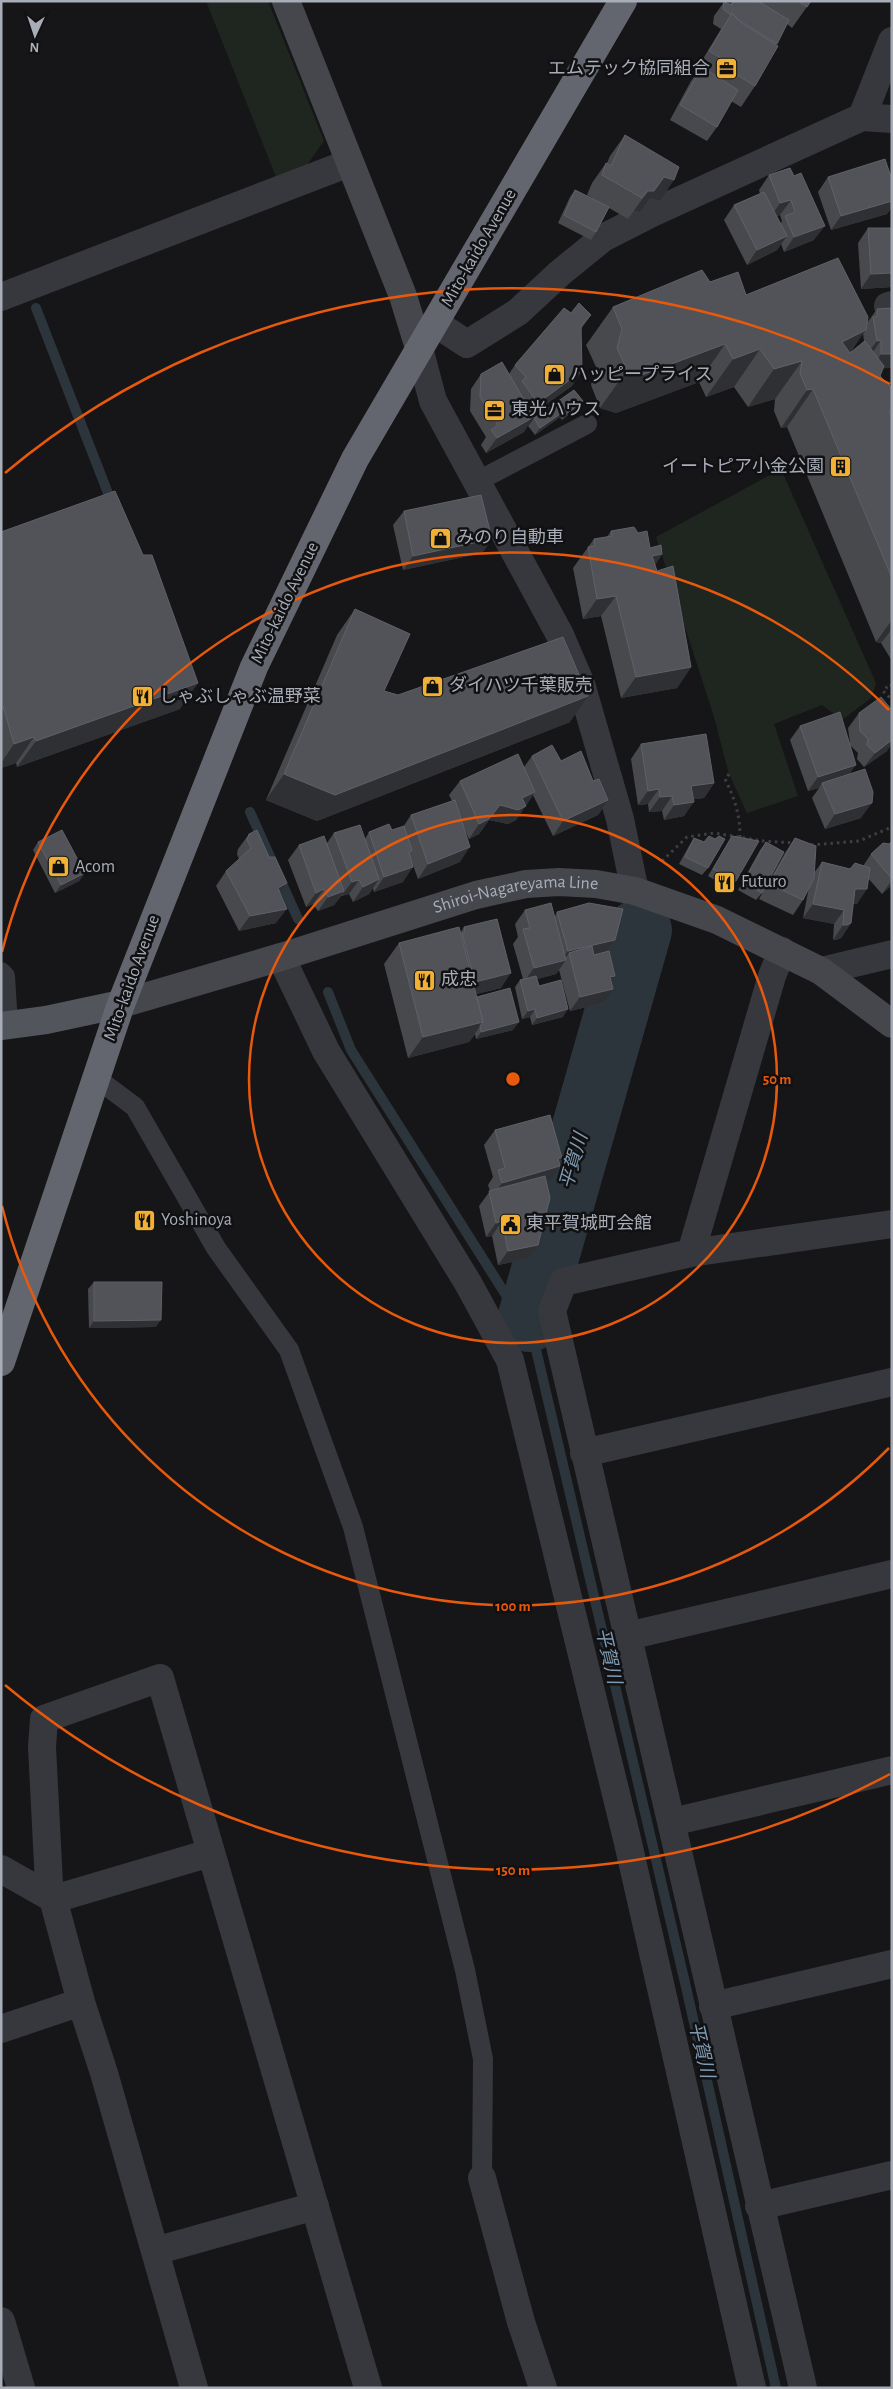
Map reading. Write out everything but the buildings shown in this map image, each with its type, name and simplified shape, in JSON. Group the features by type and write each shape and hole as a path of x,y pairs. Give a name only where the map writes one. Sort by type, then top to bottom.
{"highway":[{"name":"Mito-kaido Avenue","path":"1,1362 120,1004 254,667 355,459 623,1"}],"main road":[{"path":"286,1 403,296 419,348"},
{"name":"Shiroi-Nagareyama Line","path":"120,1004 281,957 476,895 526,884 596,884 635,891 717,920 821,971 892,1024"},
{"path":"4,1026 120,1004"}],"street":[{"path":"862,117 892,41"},
{"path":"435,323 467,344 518,312 560,272 602,238 862,117 892,119"},
{"path":"1,297 349,163"},
{"path":"419,348 433,401 560,635 581,684 620,820 635,891"},
{"path":"691,1253 772,976 782,951"},
{"path":"821,971 892,954"},
{"path":"281,957 326,1051 468,1283 510,1360 628,1843 752,2388"},
{"path":"803,2388 552,1311 563,1282 691,1253 892,1224"},
{"path":"584,1453 892,1382"},
{"path":"628,1636 892,1574"},
{"path":"194,2388 104,2073 81,2002 49,1884 42,1756 44,1719 160,1678 368,2388"},
{"path":"672,1822 892,1770"},
{"path":"1,1869 54,1899 210,1853"},
{"path":"713,2006 892,1964"},
{"path":"1,2029 81,2002"},
{"path":"760,2206 892,2175"},
{"path":"482,2178 520,2322 543,2388"},
{"path":"155,2251 315,2206"},
{"path":"1,2321 21,2388"}],"lane":[{"path":"476,482 587,424"},
{"path":"1,972 5,976 4,1026"},
{"path":"96,1078 135,1107 216,1248 289,1350 347,1510 465,1970 483,2059 482,2178"}],"path":[{"path":"892,686 890,684 883,691 892,700"},
{"path":"729,774 725,779 734,797 740,819 740,838"},
{"path":"810,844 859,841 892,827"},
{"path":"635,891 670,851 687,837 714,833 740,838 800,844"}],"shaded area":[{"path":"206,1 268,1 324,141 307,165 276,177"},
{"path":"781,469 876,683 871,698 842,720 822,705 774,724 798,796 747,813 729,774 714,717 656,537"}],"waterway":[{"path":"36,308 113,506"},
{"path":"250,812 298,919"},
{"name":"平賀川","path":"529,1320 640,930"},
{"name":"平賀川","path":"328,992 351,1050 516,1311 529,1320 686,1987 776,2388"}],"place":[{"name":"エムテック協同組合","path":"726,69"},
{"name":"ハッピープライス","path":"554,375"},
{"name":"東光ハウス","path":"495,410"},
{"name":"イートピア小金公園","path":"840,467"},
{"name":"みのり自動車","path":"440,538"},
{"name":"ダイハツ千葉販売","path":"433,686"},
{"name":"しゃぶしゃぶ温野菜","path":"143,697"},
{"name":"Acom","path":"59,867"},
{"name":"Futuro","path":"725,882"},
{"name":"成忠","path":"425,980"},
{"name":"Yoshinoya","path":"145,1220"},
{"name":"東平賀城町会館","path":"510,1224"}]}
